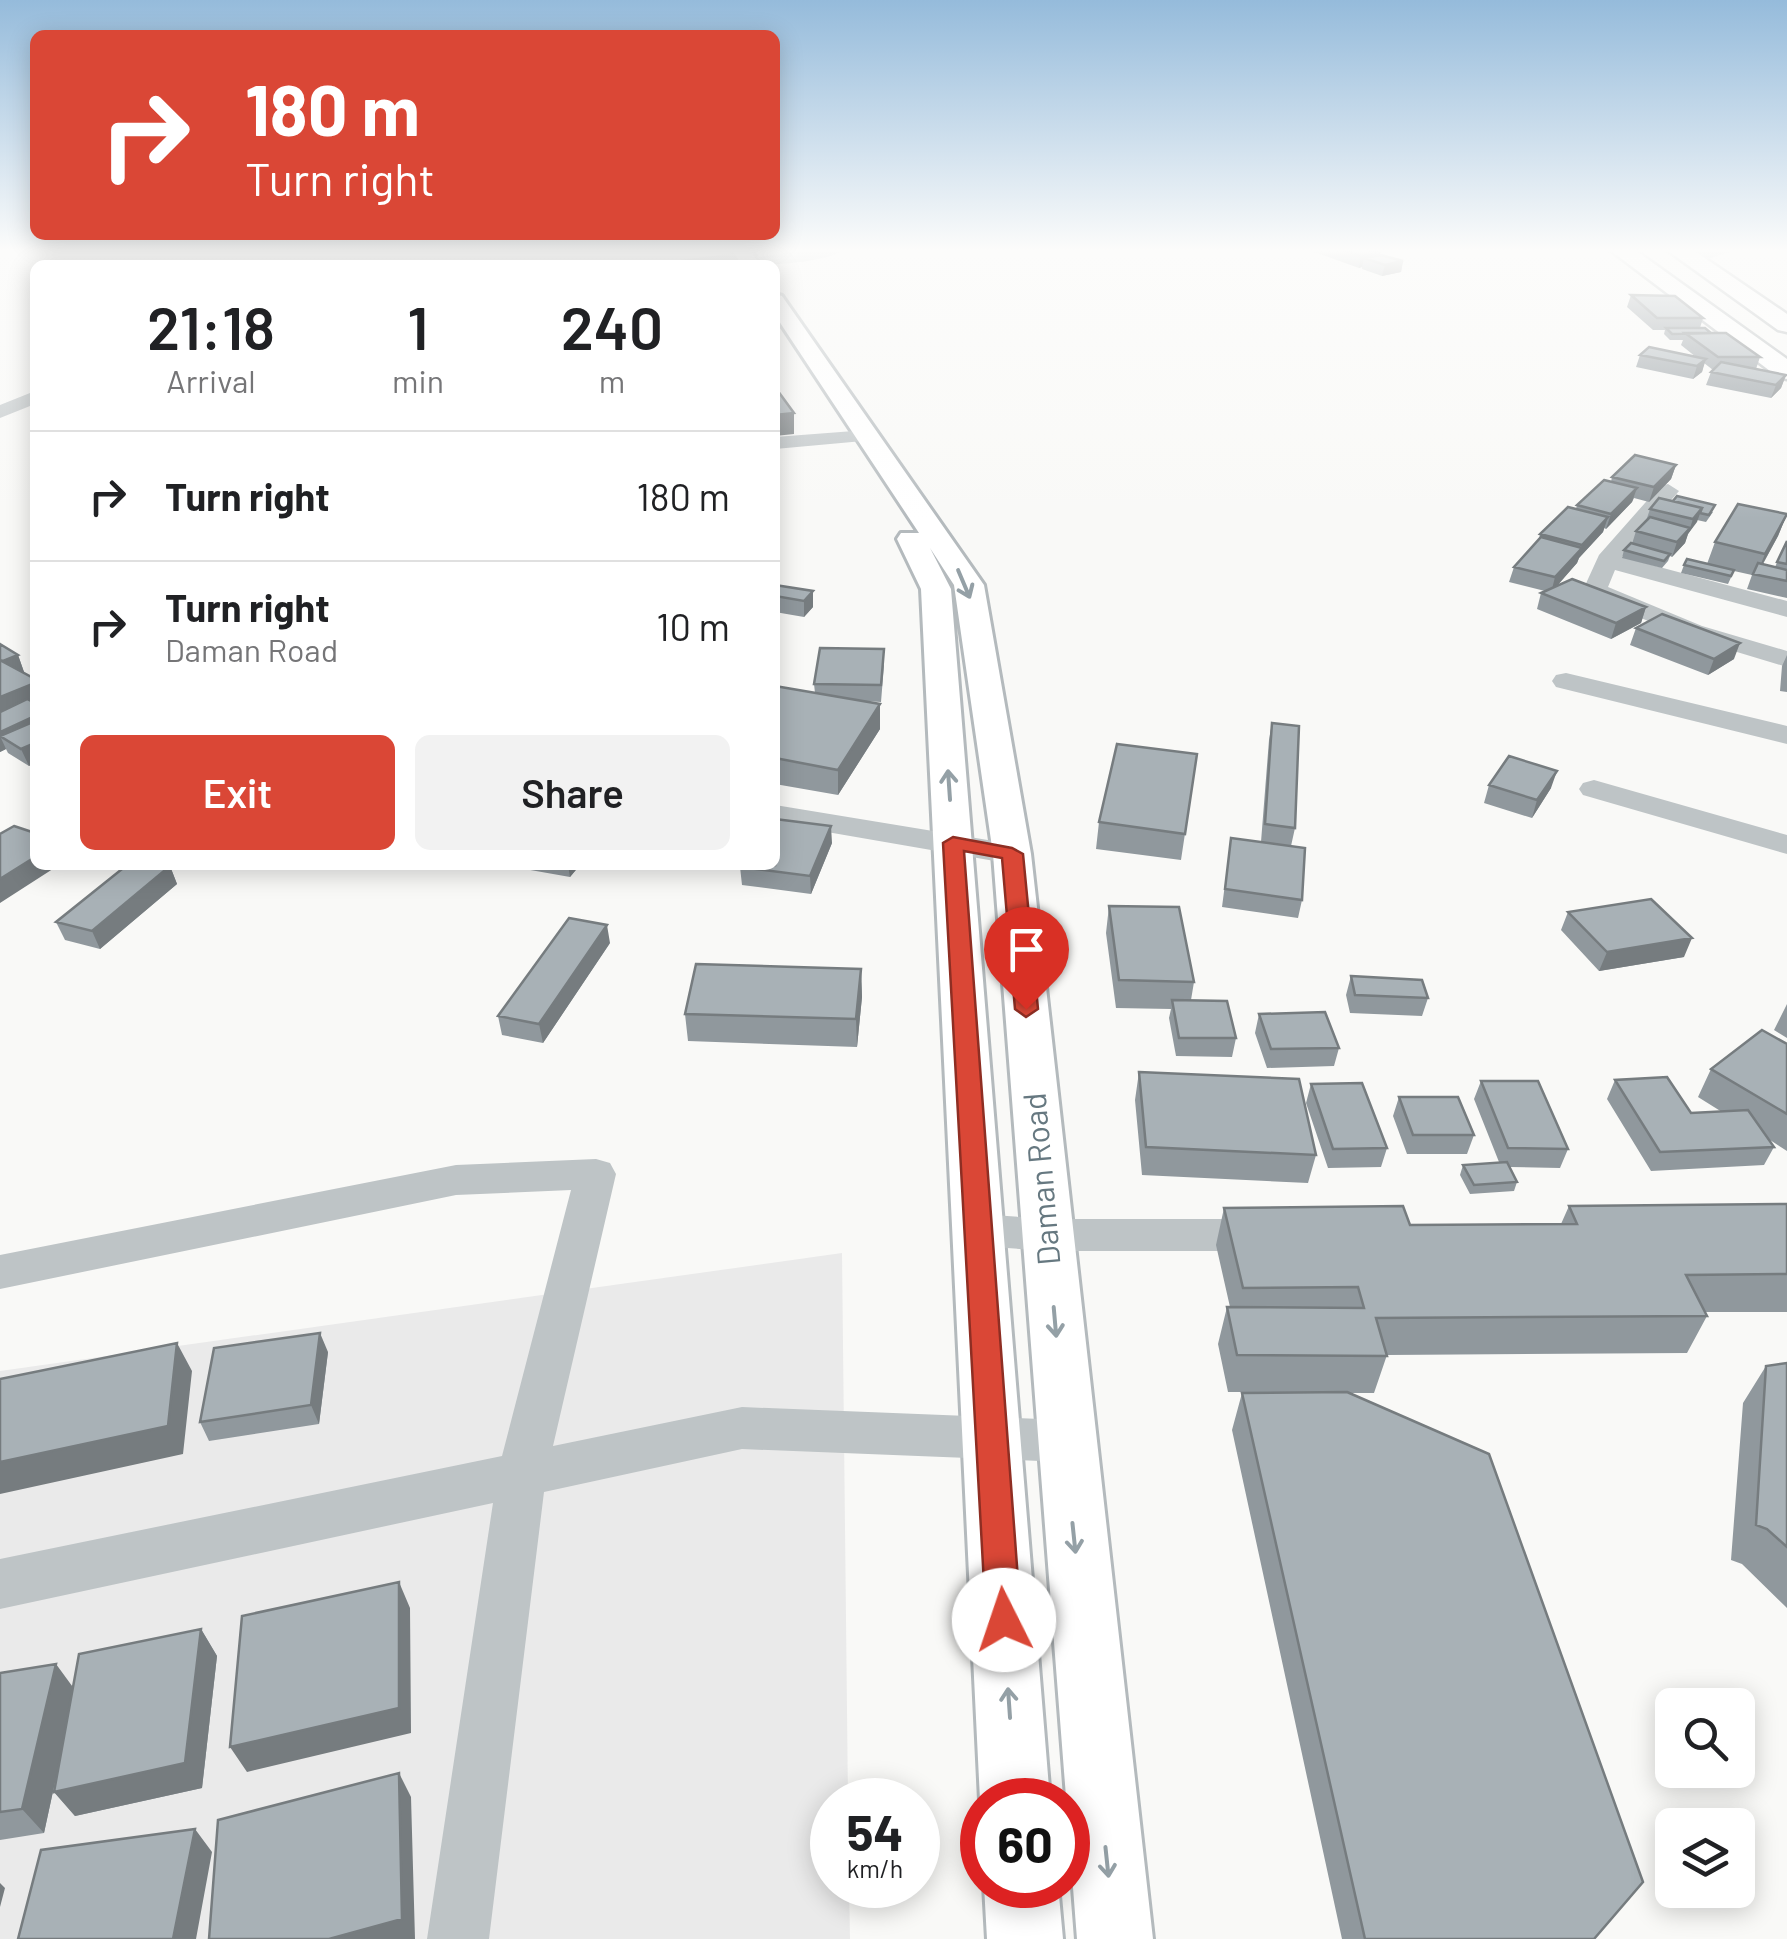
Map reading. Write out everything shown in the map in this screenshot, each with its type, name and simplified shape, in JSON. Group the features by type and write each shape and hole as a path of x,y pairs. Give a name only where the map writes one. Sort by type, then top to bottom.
{"highway":[{"path":"1745,340 1787,371"}],"main road":[{"name":"Daman Road","path":"799,340 855,436 969,585 1012,854 1064,1441 1115,1939"},
{"path":"780,343 855,436 936,588 1015,1778"},
{"path":"1022,1908 1024,1939"}],"street":[{"path":"0,412 30,399"},
{"path":"780,443 855,436"},
{"path":"1668,491 1607,560 1595,590 1693,631 1787,659"},
{"path":"1607,560 1787,609"},
{"path":"1566,681 1787,736"},
{"path":"1594,790 1787,845"},
{"path":"780,815 1012,854"},
{"path":"0,1272 456,1180 596,1174 522,1474 458,1939"},
{"path":"978,1230 1048,1235 1307,1235"},
{"path":"0,1584 742,1428 1064,1441"}],"shaded area":[{"path":"842,1253 848,1778 810,1778 810,1908 849,1908 850,1939 0,1939 0,1371"}],"building":[{"path":"1695,340 1737,340 1760,357 1718,357"},
{"path":"1649,347 1706,359 1697,366 1640,355"},
{"path":"1721,362 1786,375 1776,385 1711,372"},
{"path":"780,394 794,413 780,414"},
{"path":"1635,455 1676,465 1654,487 1612,477"},
{"path":"1604,480 1637,488 1611,514 1577,505"},
{"path":"1677,496 1715,505 1709,515 1700,513 1702,508 1673,501"},
{"path":"1659,498 1702,508 1693,519 1650,509"},
{"path":"1738,504 1787,514 1765,554 1715,542"},
{"path":"1568,507 1608,517 1582,545 1540,534"},
{"path":"1650,517 1690,528 1677,542 1636,531"},
{"path":"1541,537 1582,548 1555,577 1514,567"},
{"path":"1787,541 1787,564 1777,562"},
{"path":"1631,543 1670,554 1664,561 1624,550"},
{"path":"1687,559 1734,570 1731,576 1684,565"},
{"path":"1758,563 1787,570 1787,581 1753,574"},
{"path":"1572,579 1646,607 1616,623 1541,593"},
{"path":"780,586 813,591 804,601 780,597"},
{"path":"1662,614 1740,643 1714,659 1636,628"},
{"path":"0,644 18,655 0,660"},
{"path":"820,648 884,649 881,685 814,684"},
{"path":"0,660 30,676 30,685 0,697"},
{"path":"780,687 880,704 838,770 780,759"},
{"path":"30,700 30,718 0,732 0,712"},
{"path":"30,723 30,745 21,749 0,736"},
{"path":"1272,723 1299,726 1295,828 1265,824"},
{"path":"1117,744 1197,754 1185,834 1099,822"},
{"path":"1509,756 1557,771 1537,800 1489,785"},
{"path":"780,820 831,826 810,876 763,870 780,870"},
{"path":"14,826 30,831 30,860 0,879 0,834"},
{"path":"1231,838 1305,848 1302,900 1225,889"},
{"path":"121,870 165,870 92,931 56,922"},
{"path":"1651,899 1692,938 1607,952 1568,912"},
{"path":"1109,906 1179,907 1194,982 1119,980"},
{"path":"569,918 607,925 539,1024 498,1016"},
{"path":"696,964 861,969 856,1019 685,1014"},
{"path":"1351,976 1422,980 1428,998 1355,995"},
{"path":"1172,1000 1227,1001 1236,1038 1179,1038"},
{"path":"1325,1012 1339,1048 1271,1049 1259,1014"},
{"path":"1762,1030 1787,1044 1787,1114 1711,1069"},
{"path":"1139,1072 1299,1079 1316,1155 1146,1147"},
{"path":"1667,1077 1691,1113 1748,1110 1774,1147 1660,1152 1615,1080"},
{"path":"1481,1081 1538,1081 1568,1149 1508,1148"},
{"path":"1362,1083 1387,1148 1333,1149 1311,1084"},
{"path":"1399,1097 1458,1097 1474,1135 1413,1135"},
{"path":"1507,1162 1517,1182 1474,1185 1463,1165"},
{"path":"1787,1204 1787,1274 1686,1275 1707,1316 1376,1318 1387,1356 1237,1355 1227,1307 1364,1308 1358,1287 1243,1288 1224,1208 1403,1206 1410,1225 1577,1224 1569,1206"},
{"path":"320,1333 311,1405 200,1422 214,1348"},
{"path":"177,1343 168,1426 0,1462 0,1379"},
{"path":"1787,1363 1787,1547 1767,1529 1756,1525 1766,1366"},
{"path":"1347,1392 1489,1454 1643,1882 1594,1939 1365,1939 1242,1393"},
{"path":"399,1582 399,1708 230,1747 242,1616"},
{"path":"201,1629 185,1763 54,1792 79,1654"},
{"path":"56,1664 22,1809 0,1812 0,1673"},
{"path":"399,1773 402,1919 329,1939 209,1939 218,1820"},
{"path":"195,1829 173,1939 18,1939 41,1850"}],"route":[{"path":"1004,1620 953,843 1012,854 1026,1009"}]}
